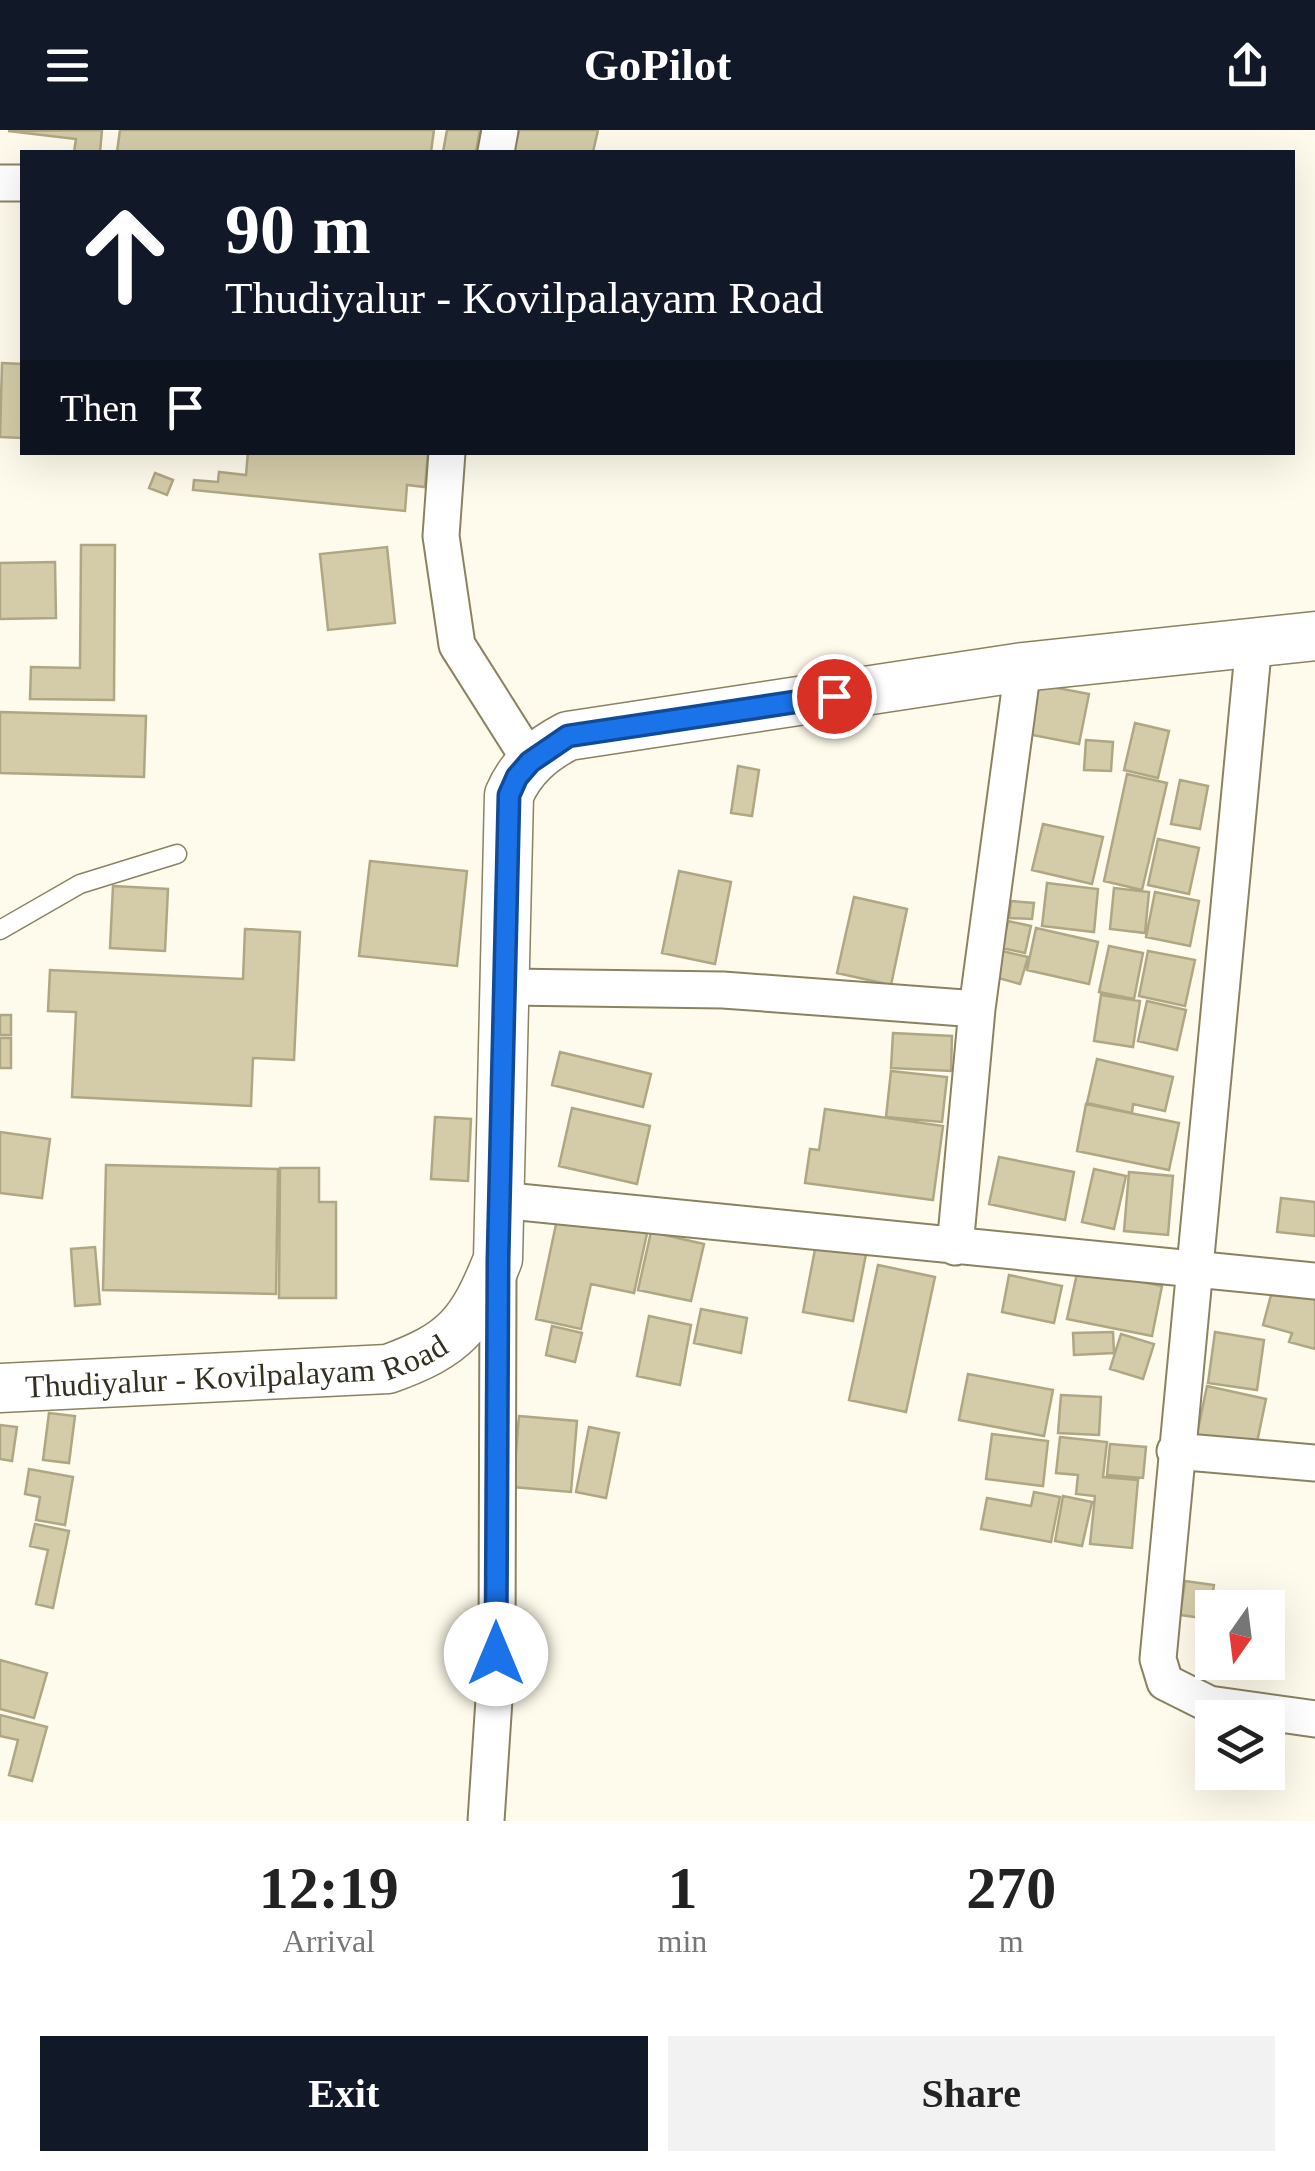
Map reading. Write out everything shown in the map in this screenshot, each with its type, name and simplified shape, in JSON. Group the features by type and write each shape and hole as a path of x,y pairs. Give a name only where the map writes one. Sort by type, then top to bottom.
{"main road":[{"path":"530,762 568,736 1023,667 1315,636"},
{"name":"Thudiyalur - Kovilpalayam Road","path":"0,1388 388,1369 434,1352 466,1322 498,1259 509,795 530,762"}],"street":[{"path":"447,455 441,536 457,645 530,762"},
{"path":"1254,642 1158,1659 1165,1682 1209,1704 1315,1719"},
{"path":"955,1247 976,1010 1023,667"},
{"path":"505,987 722,990 976,1010"},
{"path":"500,1200 1315,1281"},
{"path":"486,1821 496,1654 498,1259"},
{"path":"1175,1451 1315,1463"}],"lane":[{"path":"0,930 80,884 177,854"}],"building":[{"path":"102,130 100,150 74,150 76,139 8,131"},
{"path":"120,130 434,130 431,150 117,150"},
{"path":"447,130 480,130 476,150 443,150"},
{"path":"519,130 598,130 593,150 514,150"},
{"path":"2,363 20,364 20,438 0,437"},
{"path":"248,455 428,455 425,487 407,485 405,511 193,490 194,480 218,482 219,472 246,475"},
{"path":"155,473 173,480 167,495 149,488"},
{"path":"81,545 115,545 114,700 30,699 31,667 80,668"},
{"path":"387,547 395,623 328,630 320,554"},
{"path":"55,562 56,618 0,619 0,563"},
{"path":"1026,682 1089,694 1079,744 1017,732"},
{"path":"0,712 146,716 144,777 0,773"},
{"path":"1135,723 1169,731 1158,778 1124,770"},
{"path":"1086,740 1113,742 1111,771 1084,770"},
{"path":"738,766 759,770 752,816 731,813"},
{"path":"1127,774 1167,783 1142,890 1104,881"},
{"path":"1180,780 1208,786 1200,829 1171,824"},
{"path":"1043,824 1103,837 1092,884 1032,870"},
{"path":"1158,839 1199,848 1189,894 1148,885"},
{"path":"370,861 467,871 457,966 359,956"},
{"path":"679,871 731,882 715,964 662,953"},
{"path":"1047,883 1098,889 1094,932 1042,926"},
{"path":"113,886 168,889 165,951 110,948"},
{"path":"1114,888 1149,892 1145,933 1110,929"},
{"path":"1155,892 1199,901 1190,946 1146,937"},
{"path":"854,897 907,909 891,985 837,973"},
{"path":"1011,901 1034,903 1032,919 1009,918"},
{"path":"1008,921 1031,926 1025,953 1002,948"},
{"path":"1036,928 1098,942 1089,984 1027,970"},
{"path":"245,929 300,932 294,1060 253,1058 251,1106 72,1097 76,1012 48,1011 50,970 243,979"},
{"path":"1109,946 1143,953 1134,999 1099,992"},
{"path":"998,950 1028,957 1020,984 991,976"},
{"path":"1148,951 1195,960 1185,1006 1139,996"},
{"path":"1101,995 1140,1001 1133,1047 1094,1041"},
{"path":"1147,1001 1186,1010 1177,1050 1138,1041"},
{"path":"0,1015 11,1015 11,1035 0,1035"},
{"path":"893,1033 952,1036 951,1071 891,1068"},
{"path":"0,1038 11,1038 11,1068 0,1068"},
{"path":"560,1052 651,1074 643,1107 552,1085"},
{"path":"1097,1059 1173,1077 1165,1111 1133,1104 1132,1113 1087,1103"},
{"path":"891,1071 947,1077 942,1122 886,1117"},
{"path":"1086,1104 1179,1123 1169,1170 1077,1151"},
{"path":"572,1108 650,1126 637,1184 559,1166"},
{"path":"825,1109 943,1126 933,1200 805,1183 810,1149 819,1150"},
{"path":"435,1117 471,1119 468,1181 431,1179"},
{"path":"0,1132 50,1139 42,1198 0,1193"},
{"path":"999,1157 1074,1172 1065,1220 989,1204"},
{"path":"106,1165 278,1169 276,1294 103,1290"},
{"path":"280,1168 319,1168 319,1202 336,1202 336,1298 279,1298"},
{"path":"1094,1169 1126,1176 1114,1229 1082,1222"},
{"path":"1129,1172 1173,1176 1168,1235 1124,1231"},
{"path":"1281,1198 1315,1202 1315,1236 1277,1232"},
{"path":"559,1210 648,1229 634,1293 591,1284 581,1329 536,1319"},
{"path":"651,1232 704,1244 691,1301 638,1290"},
{"path":"817,1239 867,1249 853,1321 803,1312"},
{"path":"95,1247 100,1304 75,1306 71,1249"},
{"path":"878,1265 935,1277 906,1412 849,1400"},
{"path":"1078,1269 1162,1286 1152,1336 1067,1319"},
{"path":"1009,1275 1062,1286 1054,1323 1002,1312"},
{"path":"1275,1280 1315,1290 1315,1349 1289,1342 1292,1333 1263,1325"},
{"path":"701,1309 747,1318 741,1353 694,1343"},
{"path":"649,1316 691,1325 680,1385 637,1376"},
{"path":"552,1326 582,1333 575,1362 546,1355"},
{"path":"1113,1332 1114,1353 1074,1355 1073,1333"},
{"path":"1215,1332 1264,1340 1257,1390 1208,1383"},
{"path":"1121,1334 1154,1344 1143,1379 1110,1369"},
{"path":"968,1374 1053,1390 1044,1436 959,1420"},
{"path":"1207,1386 1266,1399 1255,1452 1196,1439"},
{"path":"1061,1395 1101,1397 1099,1435 1058,1433"},
{"path":"49,1413 75,1416 69,1463 43,1460"},
{"path":"519,1416 577,1421 571,1492 513,1487"},
{"path":"0,1425 17,1427 12,1461 0,1459"},
{"path":"589,1427 619,1433 606,1498 576,1492"},
{"path":"992,1434 1048,1441 1043,1486 986,1479"},
{"path":"1060,1437 1107,1442 1103,1477 1138,1480 1132,1548 1090,1544 1095,1496 1076,1494 1078,1475 1056,1473"},
{"path":"1110,1444 1146,1447 1143,1478 1107,1475"},
{"path":"29,1469 73,1477 65,1525 36,1520 40,1497 25,1494"},
{"path":"1034,1492 1060,1497 1051,1542 981,1529 987,1498 1031,1506"},
{"path":"1063,1496 1092,1502 1082,1546 1055,1541"},
{"path":"35,1524 69,1531 53,1608 36,1604 48,1550 30,1546"},
{"path":"1185,1581 1214,1585 1213,1590 1195,1590 1195,1617 1180,1615"},
{"path":"0,1660 47,1673 34,1718 0,1709"},
{"path":"0,1715 47,1727 32,1781 9,1775 18,1740 0,1736"}],"route":[{"path":"496,1654 498,1259 509,795 530,762 568,736 834,696"}]}
